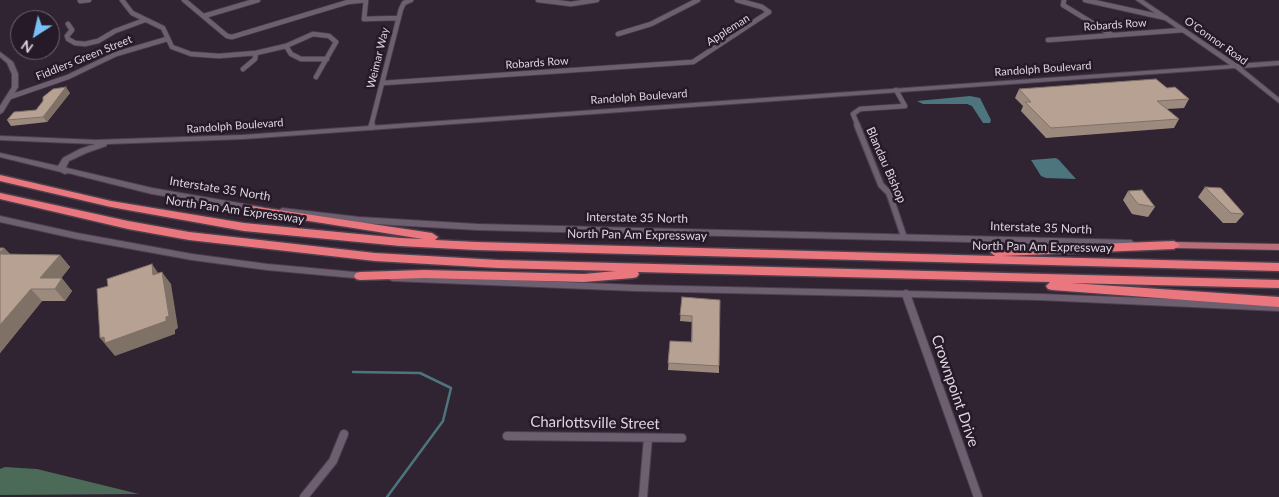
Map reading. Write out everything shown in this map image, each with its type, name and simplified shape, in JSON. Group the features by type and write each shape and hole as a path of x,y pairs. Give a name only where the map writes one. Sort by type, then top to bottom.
{"highway":[{"name":"North Pan Am Expressway","path":"0,178 142,210 244,227 314,235 476,246 769,252 1279,267"},
{"path":"0,196 163,232 250,245 334,254 498,264 1279,284"},
{"path":"252,209 428,236 535,241 653,250"},
{"path":"769,252 881,250 1020,252 1174,245"},
{"path":"360,276 424,274 584,278 704,269"},
{"path":"826,272 964,283 1057,286 1279,302"}],"main road":[{"name":"O'Connor Road","path":"1139,0 1236,66 1279,101"},
{"path":"0,54 10,62 15,74 12,94 0,112"},
{"name":"Randolph Boulevard","path":"0,138 111,142 243,137 1279,62"},
{"path":"65,172 62,167 72,156 111,142"},
{"name":"Interstate 35 North","path":"0,155 65,172 152,191 252,209 359,220 477,227 1279,247"},
{"path":"0,218 77,236 192,257 267,267 360,276 627,288 1040,297 1279,307"}],"street":[{"path":"80,1 90,0"},
{"path":"122,0 132,13 163,28 172,47 191,54 219,56 256,53 286,46 318,33 334,39 336,42 316,77"},
{"path":"184,0 227,36 232,37 348,2 366,0 364,19 398,18"},
{"path":"204,16 258,0"},
{"name":"Weimar Way","path":"371,127 398,18 402,6 412,0"},
{"path":"538,0 571,4 597,0"},
{"path":"618,34 650,24 698,0"},
{"name":"Appleman","path":"693,62 764,17 769,11 737,0"},
{"path":"1064,0 1063,5 1112,35"},
{"path":"1085,0 1166,18"},
{"path":"68,24 72,30 67,36 68,39 75,43 85,44 98,41 115,31 145,20"},
{"name":"Robards Row","path":"1048,40 1183,30"},
{"name":"Fiddlers Green Street","path":"12,94 68,77 116,54 167,37"},
{"path":"286,46 295,57 327,59"},
{"path":"243,69 255,58 256,53"},
{"name":"Robards Row","path":"383,83 693,62"},
{"name":"Blandau Bishop","path":"896,90 905,106 860,109 853,114 881,185 889,193 904,237"},
{"name":"Crownpoint Drive","path":"906,294 978,497"},
{"path":"304,497 333,461 344,434"},
{"name":"Charlottsville Street","path":"506,436 682,438"},
{"path":"643,497 648,438"}],"green space":[{"path":"5,467 37,469 139,494 0,495 0,469"}],"water":[{"path":"970,96 980,98 991,120 990,123 983,123 972,106 967,104 923,104 917,101"},
{"path":"1056,158 1076,179 1046,178 1041,176 1031,160"}],"building":[{"path":"1156,79 1167,88 1175,87 1189,99 1157,101 1179,119 1051,128 1025,102 1031,102 1019,89"},
{"path":"66,87 43,117 7,120 14,112 36,110 43,101 43,97 53,89"},
{"path":"1205,187 1221,188 1244,214 1231,213"},
{"path":"1142,190 1155,207 1138,204 1128,191"},
{"path":"0,254 60,255 40,278 62,278 55,289 31,289 0,325"},
{"path":"152,264 153,275 162,272 169,316 166,317 166,321 105,343 104,337 100,338 97,289 108,286 107,279"},
{"path":"682,297 720,300 719,366 668,363 670,341 692,342 692,316 680,315"}],"waterway":[{"path":"353,372 420,373 451,388 443,421 387,497"}]}
